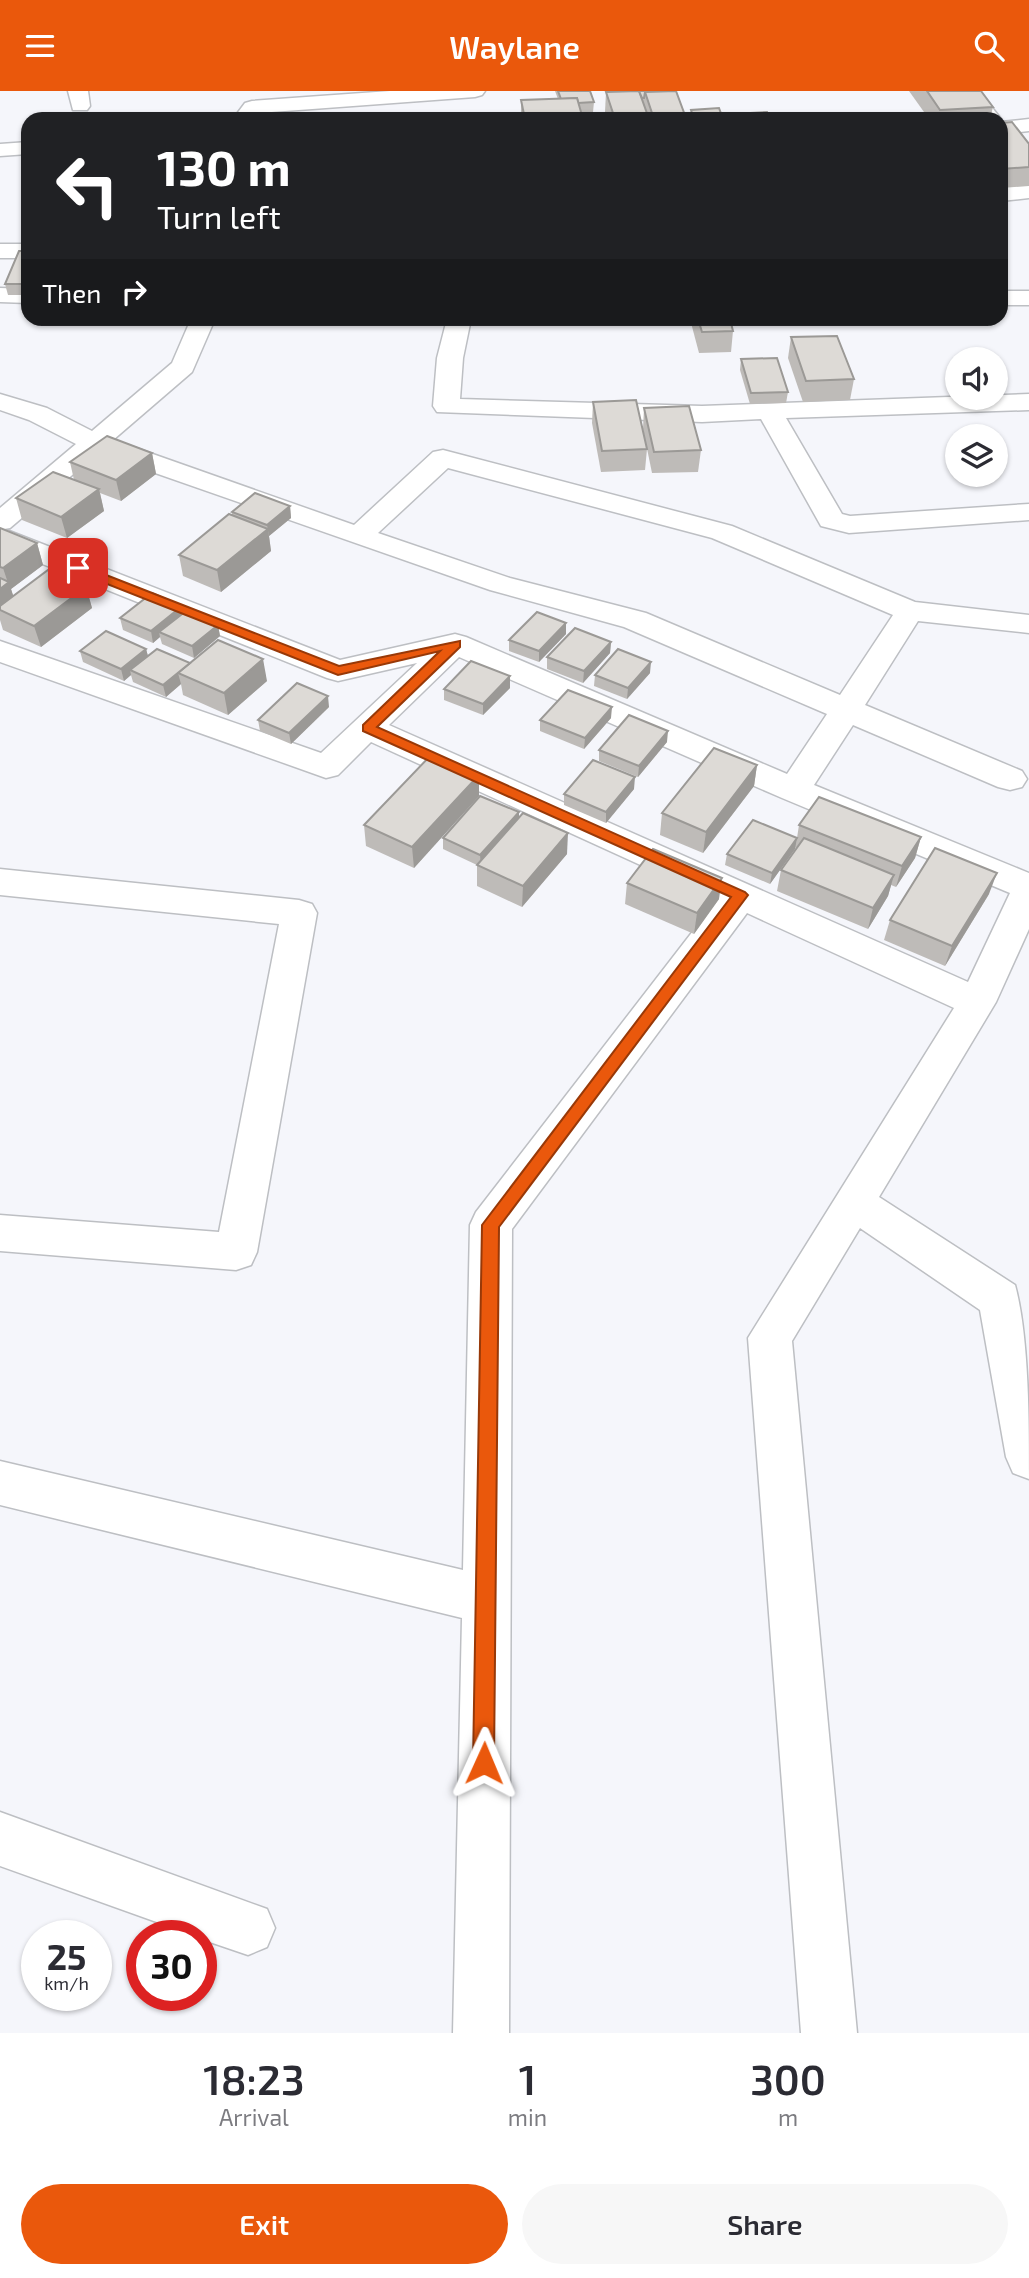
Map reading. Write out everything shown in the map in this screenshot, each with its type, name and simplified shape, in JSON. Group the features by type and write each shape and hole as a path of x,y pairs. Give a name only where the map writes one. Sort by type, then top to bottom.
{"street":[{"path":"968,91 985,112"},
{"path":"248,106 480,97"},
{"path":"1008,128 1029,125"},
{"path":"1008,137 1020,150"},
{"path":"0,151 21,149"},
{"path":"1008,193 1029,191"},
{"path":"0,251 21,251"},
{"path":"0,295 21,296"},
{"path":"1008,299 1029,298"},
{"path":"0,521 183,367 200,326"},
{"path":"457,326 450,358 446,406 702,414 1029,402"},
{"path":"0,402 38,414 94,442 358,536 500,584 635,620 1010,779"},
{"path":"769,411 831,520 836,523 849,525 1029,512"},
{"path":"358,536 443,459 722,532 910,611 1029,624"},
{"path":"0,537 338,671 455,644 1029,889 977,1002 770,1338 829,2033"},
{"path":"794,790 910,611"},
{"path":"0,651 326,767 455,644"},
{"path":"368,728 977,1002"},
{"path":"0,883 299,913 236,1252 0,1233"},
{"path":"481,2033 491,1225 740,895"},
{"path":"854,1202 1000,1299 1029,1457"},
{"path":"0,1483 486,1600"},
{"path":"0,1839 248,1928"}],"building":[{"path":"558,91 590,91 594,102 578,103 577,98 561,99"},
{"path":"639,91 646,112 613,112 606,92"},
{"path":"639,91 665,91 645,92 642,98"},
{"path":"676,91 684,112 652,112 645,92"},
{"path":"927,91 981,91 993,107 940,110"},
{"path":"577,98 581,112 524,112 521,100"},
{"path":"719,108 720,112 692,112 691,110"},
{"path":"1008,122 1012,122 1029,144 1029,167 1008,168"},
{"path":"19,251 21,251 21,284 5,284"},
{"path":"700,326 732,326 733,331 702,332"},
{"path":"837,336 854,379 806,381 791,337"},
{"path":"777,358 788,392 751,393 741,359"},
{"path":"636,400 647,449 602,451 593,402"},
{"path":"689,406 701,450 654,452 644,408"},
{"path":"107,436 152,453 116,480 70,462"},
{"path":"53,472 99,489 61,517 16,498"},
{"path":"255,493 290,506 267,525 232,512"},
{"path":"229,514 268,529 217,570 179,555"},
{"path":"0,528 37,543 3,568 0,567"},
{"path":"48,570 86,587 34,626 0,610 0,606"},
{"path":"0,578 9,582 0,589"},
{"path":"152,593 182,606 151,631 120,618"},
{"path":"186,611 218,625 192,646 159,632"},
{"path":"537,612 566,623 539,651 509,640"},
{"path":"575,628 611,642 584,671 547,657"},
{"path":"106,631 146,649 121,669 80,651"},
{"path":"218,640 263,659 224,693 178,673"},
{"path":"157,649 190,663 163,685 130,670"},
{"path":"618,649 651,662 628,688 595,675"},
{"path":"471,661 510,676 483,704 444,689"},
{"path":"297,683 328,696 289,733 258,720"},
{"path":"568,690 612,707 585,738 540,720"},
{"path":"629,715 668,731 639,766 599,750"},
{"path":"714,748 757,765 706,832 662,813"},
{"path":"431,755 479,775 412,847 364,825"},
{"path":"593,760 635,777 606,812 564,794"},
{"path":"480,796 519,812 480,855 443,838"},
{"path":"819,797 921,837 902,866 799,825"},
{"path":"523,813 568,833 523,886 477,865"},
{"path":"753,820 797,838 772,873 727,854"},
{"path":"804,838 894,875 873,908 781,870"},
{"path":"935,848 997,873 952,946 890,920"},
{"path":"653,849 722,878 697,913 627,883"}],"route":[{"path":"78,568 338,671 455,644 368,728 740,895 491,1225 484,1763"}]}
